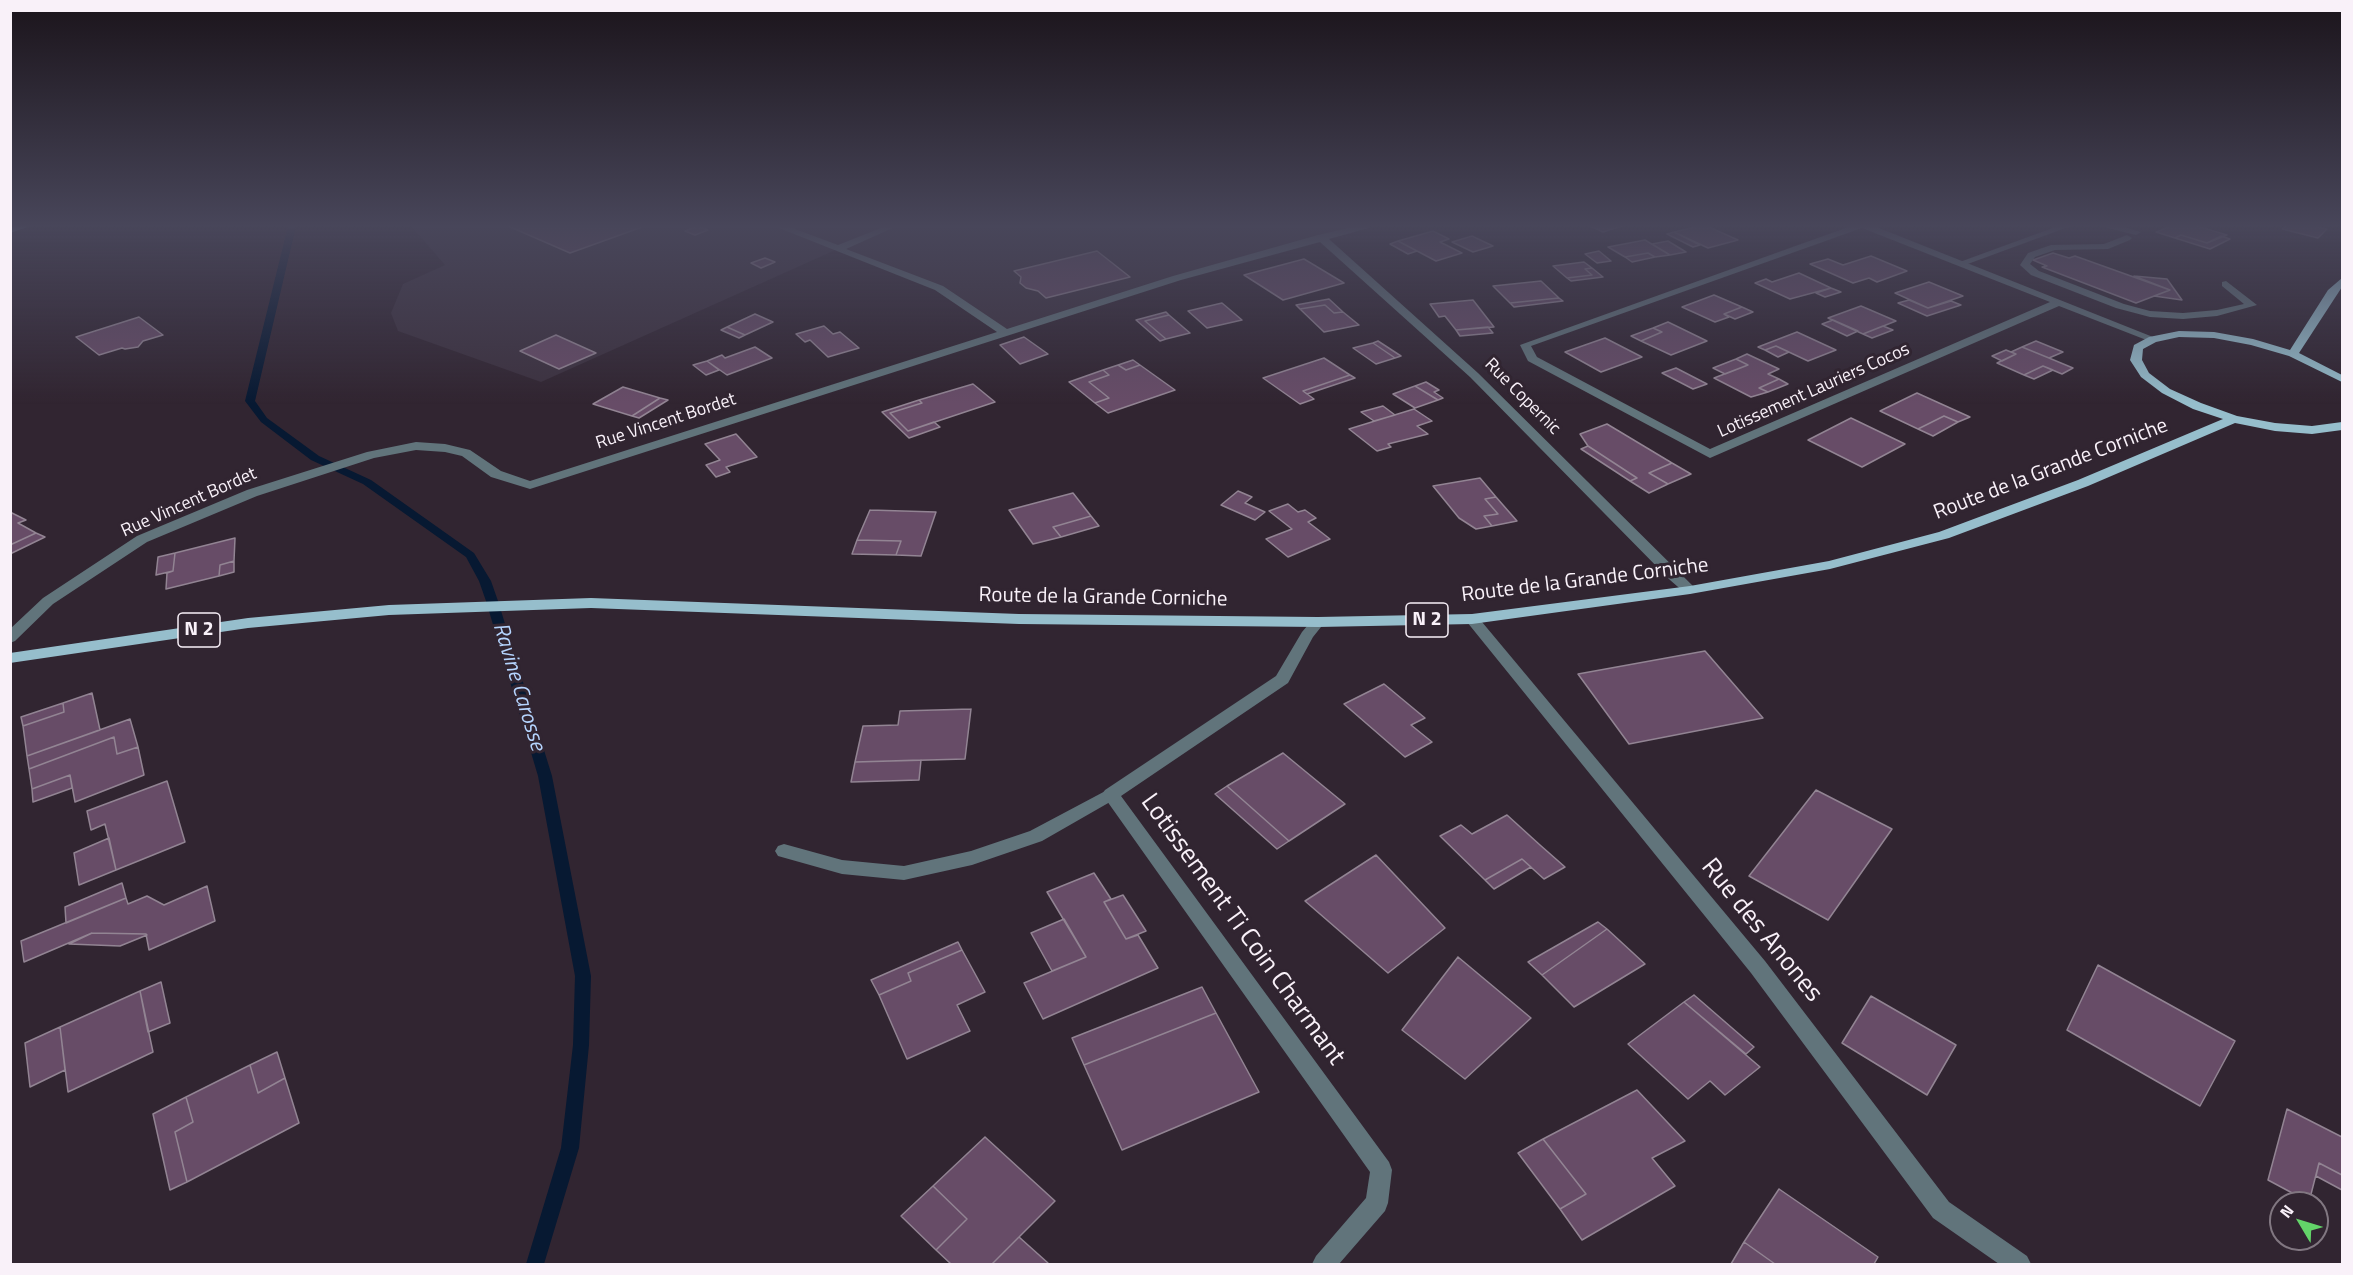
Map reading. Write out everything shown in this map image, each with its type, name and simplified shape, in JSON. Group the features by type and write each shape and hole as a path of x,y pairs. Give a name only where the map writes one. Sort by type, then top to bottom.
{"main road":[{"path":"2293,354 2332,292 2338,286"},
{"path":"2343,378 2293,354 2253,342 2214,335 2179,334 2153,339 2138,347 2136,360 2145,375 2166,391 2197,406 2234,419 2275,427 2312,430 2343,426"},
{"name":"Route de la Grande Corniche","path":"10,658 248,623 389,610 591,603 1019,619 1318,622 1472,619 1690,590 1830,565 1944,535 2083,483 2234,419"}],"street":[{"path":"933,286 1004,332"},
{"name":"Rue Vincent Bordet","path":"10,638 48,601 142,539 252,493 371,455 416,446 445,448 466,453 496,474 530,485 1156,286"},
{"name":"Rue Copernic","path":"1375,286 1474,375 1690,590"},
{"name":"Lotissement Lauriers Cocos","path":"1692,286 1525,345 1532,359 1710,454 2059,302"},
{"path":"2018,286 2153,339"},
{"path":"2067,286 2120,306 2150,314 2183,316 2206,314 2253,305 2228,286"},
{"name":"Rue des Anones","path":"1472,619 1758,967 1941,1210 2019,1264"},
{"name":"Lotissement Ti Coin Charmant","path":"1318,622 1307,635 1282,679 1111,794 1381,1170 1377,1203 1324,1264"},
{"path":"784,851 842,867 904,873 972,858 1036,836 1111,794"}],"shaded area":[{"path":"402,286 756,286 541,382 398,331 391,313"},
{"path":"933,286 1159,286 1004,332"}],"building":[{"path":"1023,286 1096,286 1046,298 1038,291"},
{"path":"1260,286 1335,286 1283,300"},
{"path":"1493,286 1546,286 1559,298 1510,303"},
{"path":"1760,286 1826,286 1831,288 1790,299"},
{"path":"1918,286 1938,286 1963,296 1928,308 1895,293"},
{"path":"2090,286 2157,286 2170,290 2136,303"},
{"path":"2158,286 2172,286 2182,300 2154,296 2170,290"},
{"path":"1831,288 1841,292 1825,297 1816,293"},
{"path":"1714,295 1742,307 1724,314 1729,317 1715,322 1682,307"},
{"path":"1559,298 1563,301 1514,307 1510,303"},
{"path":"1329,299 1343,312 1334,313 1325,305 1300,309 1296,305"},
{"path":"1473,300 1494,327 1456,330 1445,316 1439,317 1430,304"},
{"path":"1909,300 1928,308 1951,301 1961,305 1927,316 1898,303"},
{"path":"1222,303 1242,320 1207,328 1188,311"},
{"path":"1325,305 1334,313 1343,312 1359,325 1324,332 1300,309"},
{"path":"1861,306 1896,321 1863,334 1828,318"},
{"path":"1742,307 1753,312 1735,319 1724,314"},
{"path":"1166,312 1169,315 1145,321 1166,339 1160,341 1136,320"},
{"path":"755,314 773,322 745,335 727,327"},
{"path":"1169,315 1190,333 1166,339 1145,321"},
{"path":"139,317 163,335 143,341 138,347 122,348 99,355 76,337"},
{"path":"1833,320 1858,331 1847,336 1822,324"},
{"path":"1668,322 1707,341 1671,355 1641,341 1662,332 1653,328"},
{"path":"824,326 833,334 840,332 859,348 828,357 810,340 805,342 796,334"},
{"path":"1883,326 1893,330 1872,338 1863,334"},
{"path":"727,327 745,335 739,338 721,330"},
{"path":"1488,327 1493,333 1460,336 1456,330"},
{"path":"1653,328 1662,332 1641,341 1631,336"},
{"path":"1797,332 1836,350 1808,361 1776,346 1765,350 1758,347"},
{"path":"556,335 596,353 559,369 520,351"},
{"path":"1024,337 1048,354 1020,364 1000,345"},
{"path":"1605,338 1642,357 1601,372 1565,352"},
{"path":"1378,341 1401,356 1395,358 1373,343"},
{"path":"2036,341 2063,352 2049,358 2022,347"},
{"path":"1373,343 1395,358 1376,364 1353,348"},
{"path":"1776,346 1789,352 1778,357 1765,350"},
{"path":"755,347 772,358 727,375 707,361 722,355 725,358"},
{"path":"2022,347 2073,368 2062,374 2043,366 2024,375 1997,363 2016,354 2011,352"},
{"path":"2006,350 2016,354 2002,361 1992,356"},
{"path":"1747,354 1779,369 1768,374 1779,379 1759,388 1768,392 1751,397 1714,378 1748,365 1736,359"},
{"path":"1324,358 1350,375 1303,391 1314,399 1300,404 1263,378"},
{"path":"1736,359 1748,365 1725,374 1713,368"},
{"path":"1133,360 1140,365 1126,370 1118,365"},
{"path":"707,361 719,370 706,375 693,365"},
{"path":"1118,365 1126,370 1140,365 1175,390 1108,413 1095,403 1109,398 1089,382 1109,375 1103,370"},
{"path":"2043,366 2053,370 2034,379 2024,375"},
{"path":"1676,368 1707,384 1693,389 1662,373"},
{"path":"1103,370 1109,375 1089,382 1109,398 1095,403 1069,382"},
{"path":"1350,375 1355,378 1307,394 1303,391"},
{"path":"1779,379 1788,384 1768,392 1759,388"},
{"path":"1426,382 1439,390 1434,392 1443,398 1438,400 1415,386"},
{"path":"973,384 995,402 908,431 890,413 922,403 919,400"},
{"path":"1415,386 1438,400 1415,408 1393,394"},
{"path":"623,387 660,398 632,416 593,404"},
{"path":"1917,393 1970,417 1958,422 1944,416 1918,429 1880,411"},
{"path":"660,398 668,400 639,418 632,416"},
{"path":"919,400 922,403 890,413 908,431 934,422 940,427 909,438 882,412"},
{"path":"1383,406 1395,415 1374,421 1361,412"},
{"path":"1414,409 1432,421 1417,426 1428,434 1388,444 1391,447 1377,451 1349,429"},
{"path":"1944,416 1958,422 1933,436 1918,429"},
{"path":"1851,418 1905,444 1862,467 1808,440"},
{"path":"1607,424 1672,463 1649,473 1668,484 1649,493 1630,481 1637,478 1588,446 1580,434"},
{"path":"736,434 757,457 726,467 730,472 716,477 706,465 720,460 705,444"},
{"path":"1588,446 1637,478 1630,481 1581,449"},
{"path":"1672,463 1691,474 1668,484 1649,473"},
{"path":"1480,478 1496,497 1485,499 1498,514 1484,516 1492,526 1476,529 1459,518 1433,486"},
{"path":"1238,491 1252,497 1245,503 1265,512 1255,520 1221,505"},
{"path":"1073,493 1091,516 1053,527 1061,537 1033,544 1009,510"},
{"path":"1496,497 1517,521 1492,526 1484,516 1498,514 1485,499"},
{"path":"1288,504 1298,512 1305,510 1316,518 1308,522 1330,539 1288,557 1266,539 1292,529 1269,511"},
{"path":"870,510 936,512 921,556 896,555 901,541 857,540"},
{"path":"10,512 26,520 18,523 36,533 10,545"},
{"path":"1091,516 1099,526 1061,537 1053,527"},
{"path":"36,533 45,537 10,554 10,545"},
{"path":"235,538 234,561 220,565 219,576 166,589 167,573 173,571 175,553"},
{"path":"857,540 901,541 896,555 852,554"},
{"path":"175,553 173,571 156,575 158,557"},
{"path":"234,561 234,572 219,576 220,565"},
{"path":"1705,651 1763,718 1629,744 1578,674"},
{"path":"1384,684 1425,718 1411,725 1432,742 1405,757 1344,704"},
{"path":"92,693 100,730 27,756 23,726 64,712 63,703"},
{"path":"63,703 64,712 23,726 21,717"},
{"path":"971,709 965,759 855,762 863,726 898,725 900,711"},
{"path":"130,719 138,747 117,754 114,737 29,769 27,756"},
{"path":"114,737 117,754 138,747 144,775 75,802 70,775 32,789 29,769"},
{"path":"1283,753 1345,804 1289,841 1227,786"},
{"path":"921,760 919,780 851,782 855,762"},
{"path":"70,775 72,788 33,802 32,789"},
{"path":"167,781 185,842 116,870 105,824 91,830 87,811"},
{"path":"1227,786 1289,841 1277,849 1215,794"},
{"path":"1816,790 1892,829 1828,920 1749,876"},
{"path":"1507,815 1565,867 1544,879 1522,859 1485,880 1440,836 1461,825 1472,834"},
{"path":"109,838 116,870 79,885 74,853"},
{"path":"1376,855 1445,928 1388,973 1305,901"},
{"path":"1522,859 1531,867 1494,889 1485,880"},
{"path":"1094,873 1111,899 1104,902 1126,939 1138,935 1158,968 1043,1019 1024,983 1086,957 1047,892"},
{"path":"122,883 126,898 66,923 65,907"},
{"path":"207,886 215,921 149,950 146,934 92,933 24,962 21,941 126,898 128,904 147,896 164,905"},
{"path":"1123,895 1146,931 1126,939 1104,902"},
{"path":"1064,919 1086,957 1052,971 1031,933"},
{"path":"1598,922 1607,929 1542,975 1528,962"},
{"path":"1607,929 1645,964 1574,1007 1542,975"},
{"path":"92,933 147,935 120,946 69,944"},
{"path":"958,942 962,950 908,973 911,981 879,995 871,980"},
{"path":"962,950 985,992 957,1005 970,1031 907,1059 879,995 911,981 908,973"},
{"path":"1458,957 1531,1018 1465,1079 1402,1030"},
{"path":"2098,965 2235,1041 2200,1106 2067,1030"},
{"path":"161,982 170,1023 148,1032 140,991"},
{"path":"1202,987 1216,1013 1084,1065 1072,1038"},
{"path":"140,991 153,1052 68,1092 60,1027"},
{"path":"1694,995 1754,1047 1746,1054 1684,1002"},
{"path":"1871,996 1956,1045 1927,1095 1842,1043"},
{"path":"1684,1002 1760,1067 1725,1095 1710,1081 1688,1099 1628,1044"},
{"path":"1216,1013 1259,1092 1122,1150 1084,1065"},
{"path":"60,1027 65,1070 30,1087 25,1043"},
{"path":"277,1052 285,1078 258,1093 250,1065"},
{"path":"250,1065 258,1093 285,1078 299,1123 187,1182 175,1132 193,1122 186,1097"},
{"path":"1637,1090 1685,1141 1652,1158 1675,1186 1582,1240 1560,1209 1586,1194 1543,1139"},
{"path":"186,1097 193,1122 175,1132 187,1182 170,1190 153,1114"},
{"path":"2287,1109 2342,1137 2342,1175 2319,1163 2312,1191 2288,1191 2268,1180"},
{"path":"985,1137 1055,1201 992,1264 951,1264 936,1250 967,1219 933,1186"},
{"path":"1543,1139 1586,1194 1560,1209 1518,1153"},
{"path":"2319,1163 2342,1175 2342,1190 2316,1176"},
{"path":"933,1186 967,1219 936,1250 901,1216"},
{"path":"1779,1189 1878,1257 1874,1264 1775,1264 1744,1242"},
{"path":"1019,1237 1048,1263 992,1264"},
{"path":"1744,1242 1775,1264 1731,1264"}],"waterway":[{"name":"Ravine Carosse","path":"278,286 250,401 264,420 315,458 367,482 470,555 485,581 492,601 545,776 583,976 581,1045 570,1148 535,1264"}]}
